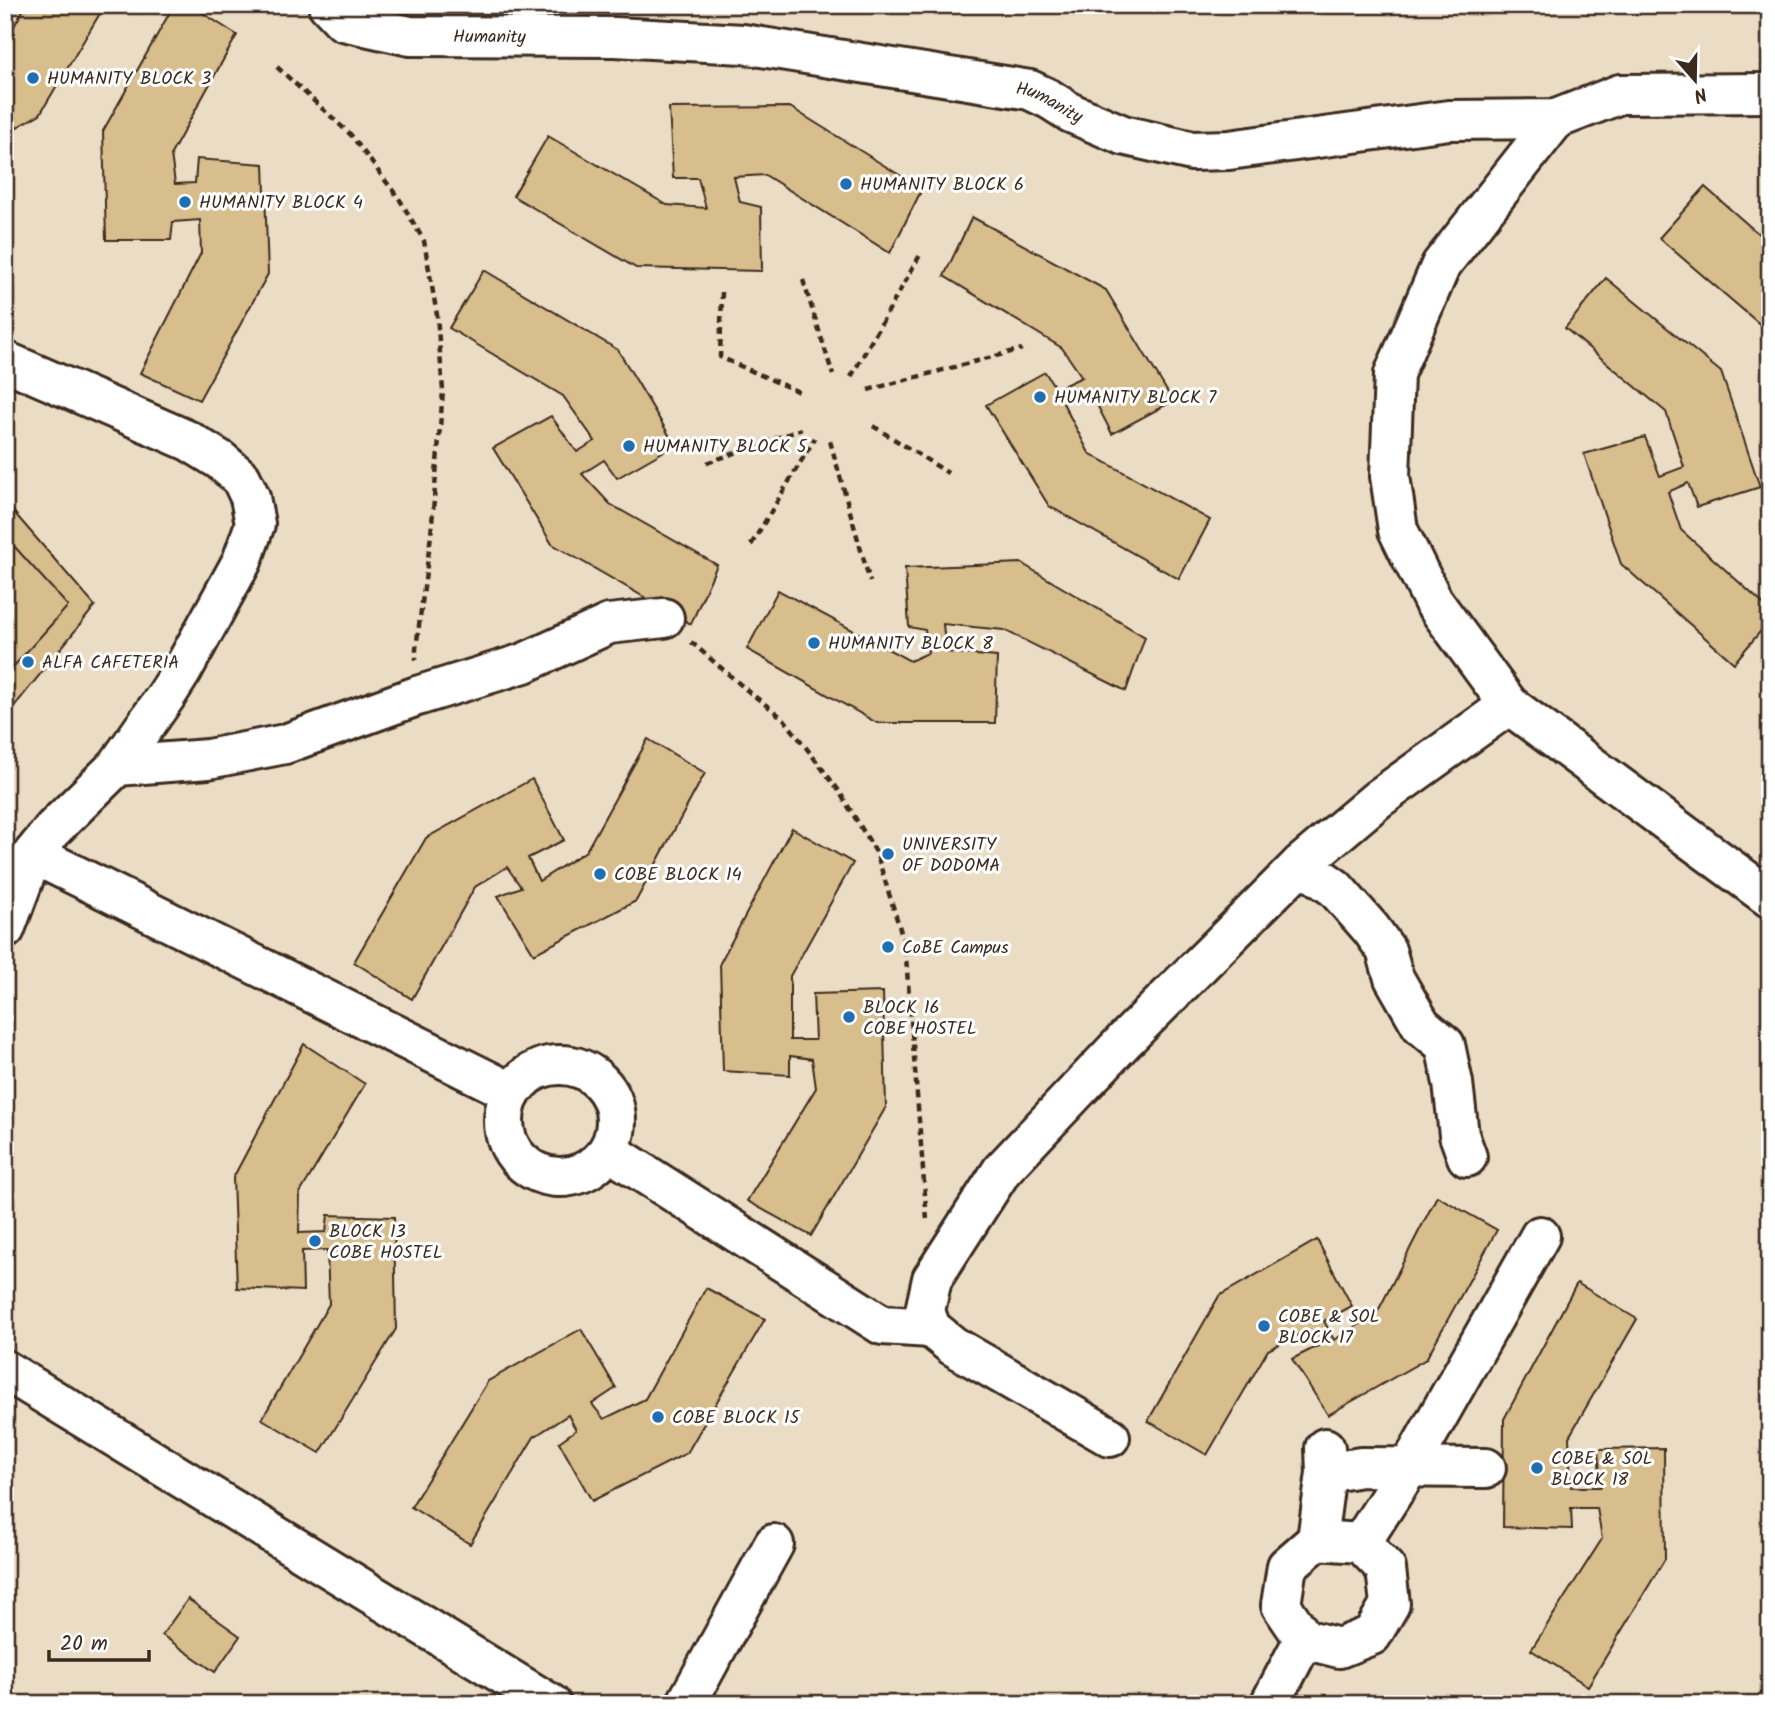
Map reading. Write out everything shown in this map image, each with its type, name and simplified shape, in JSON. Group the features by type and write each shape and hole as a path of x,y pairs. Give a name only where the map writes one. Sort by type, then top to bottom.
{"street":[{"name":"Humanity","path":"328,5 343,21 410,36 615,37 743,44 1030,90 1072,113 1124,135 1192,151 1229,150 1449,120 1556,119 1620,94 1770,93"},
{"path":"1556,119 1441,265 1394,374 1390,476 1398,530 1433,601 1509,705 1770,898"},
{"path":"5,361 189,441 220,460 241,478 250,497 255,524 242,561 183,671 117,766 53,829 33,854 5,929"},
{"path":"117,766 208,759 285,744 417,696 524,663 610,624 664,618"},
{"path":"1110,1437 954,1346 931,1328 925,1311 932,1279 1002,1170 1125,1040 1301,864 1378,799 1509,705"},
{"path":"33,854 511,1092"},
{"path":"1301,864 1335,888 1371,929 1386,950 1394,978 1421,1025 1445,1045 1459,1135 1467,1157"},
{"path":"561,1064 590,1072 610,1094 615,1113 617,1123 609,1151 587,1171 578,1174 558,1178 530,1170 510,1149 503,1120 511,1092 533,1071 561,1064"},
{"path":"609,1151 882,1325 931,1328"},
{"path":"1361,1544 1410,1466 1540,1236"},
{"path":"5,1370 551,1704"},
{"path":"1317,1540 1361,1544 1386,1569 1390,1604 1372,1635 1339,1648 1304,1639 1281,1605 1287,1566 1317,1540 1326,1459 1361,1467 1486,1468"},
{"path":"686,1704 774,1544"},
{"path":"1273,1702 1304,1639"}],"path":[{"path":"277,67 351,135 400,200 425,241 437,315 443,391 431,535 416,648 417,696"},
{"path":"851,377 919,255"},
{"path":"803,280 833,375"},
{"path":"722,292 720,357 799,392"},
{"path":"868,390 1022,349"},
{"path":"873,426 948,473"},
{"path":"707,463 802,429"},
{"path":"751,545 815,438"},
{"path":"830,440 870,582"},
{"path":"664,618 784,719 837,788 876,852 905,945 928,1223"}],"shaded area":[{"name":"CoBE Campus","path":"5,5 1770,5 1770,1704 5,1704"}],"building":[{"name":"HUMANITY BLOCK 3","path":"26,5 105,5 40,114 5,134 5,42"},
{"name":"HUMANITY BLOCK 4","path":"174,5 190,5 237,35 171,154 175,184 195,183 197,159 264,164 268,274 199,400 140,373 201,253 200,220 173,222 171,240 106,240 103,131"},
{"name":"HUMANITY BLOCK 6","path":"790,107 922,189 890,253 765,175 734,177 740,202 761,207 762,271 636,268 513,196 548,136 667,205 706,208 698,178 673,178 669,108"},
{"path":"1705,187 1770,244 1770,333 1659,238"},
{"name":"HUMANITY BLOCK 7","path":"972,217 1106,290 1173,401 1112,434 1091,393 1063,403 1089,453 1210,520 1179,579 1049,506 986,405 1045,372 1056,389 1082,377 1062,348 944,276"},
{"name":"HUMANITY BLOCK 5","path":"484,270 618,350 675,445 617,478 604,460 582,474 610,504 717,565 691,624 552,544 493,448 551,416 577,452 595,441 563,396 449,328"},
{"path":"1606,278 1721,372 1760,487 1697,507 1688,483 1668,492 1681,530 1770,610 1770,620 1734,663 1621,564 1584,454 1645,437 1660,476 1684,467 1666,412 1565,328"},
{"name":"ALFA CAFETERIA","path":"5,502 95,606 5,718"},
{"path":"5,536 68,606 5,676"},
{"name":"HUMANITY BLOCK 8","path":"1021,563 1145,637 1126,691 1004,630 943,624 946,652 997,657 995,723 877,723 747,649 778,590 910,661 928,653 925,630 909,627 905,568"},
{"name":"COBE BLOCK 14","path":"648,739 705,773 636,901 534,954 498,896 521,887 507,867 475,887 412,999 354,962 426,838 532,779 564,840 528,858 539,881 586,851"},
{"name":"BLOCK 16 COBE HOSTEL","path":"792,828 853,863 790,976 790,1040 815,1040 813,994 883,992 886,1107 811,1236 747,1201 816,1088 812,1059 790,1056 790,1075 723,1071 720,963"},
{"name":"BLOCK 13 COBE HOSTEL","path":"304,1044 365,1084 300,1193 299,1233 326,1232 328,1215 394,1217 396,1329 320,1453 262,1419 329,1304 327,1250 302,1251 303,1291 237,1288 233,1178"},
{"name":"COBE & SOL BLOCK 17","path":"1437,1196 1497,1230 1426,1359 1328,1415 1292,1359 1318,1346 1308,1330 1268,1350 1207,1455 1148,1421 1219,1296 1317,1240 1352,1306 1324,1321 1334,1340 1377,1313"},
{"name":"COBE & SOL BLOCK 18","path":"1577,1283 1637,1319 1569,1437 1571,1487 1601,1487 1598,1449 1664,1448 1665,1559 1588,1686 1531,1650 1602,1539 1597,1508 1571,1508 1572,1529 1503,1527 1504,1419"},
{"name":"COBE BLOCK 15","path":"706,1288 765,1319 687,1453 592,1501 559,1442 576,1430 568,1415 534,1437 470,1544 411,1507 488,1381 581,1329 616,1388 592,1404 604,1419 645,1399"},
{"path":"188,1599 240,1636 215,1672 162,1635"}],"place":[{"name":"HUMANITY BLOCK 3","path":"33,78"},
{"name":"HUMANITY BLOCK 6","path":"846,184"},
{"name":"HUMANITY BLOCK 4","path":"185,202"},
{"name":"HUMANITY BLOCK 7","path":"1040,397"},
{"name":"HUMANITY BLOCK 5","path":"629,446"},
{"name":"HUMANITY BLOCK 8","path":"814,643"},
{"name":"ALFA CAFETERIA","path":"28,662"},
{"name":"UNIVERSITY OF DODOMA","path":"888,854"},
{"name":"COBE BLOCK 14","path":"600,874"},
{"name":"CoBE Campus","path":"888,947"},
{"name":"BLOCK 16 COBE HOSTEL","path":"849,1017"},
{"name":"BLOCK 13 COBE HOSTEL","path":"315,1241"},
{"name":"COBE & SOL BLOCK 17","path":"1264,1326"},
{"name":"COBE BLOCK 15","path":"658,1417"},
{"name":"COBE & SOL BLOCK 18","path":"1537,1468"}]}
